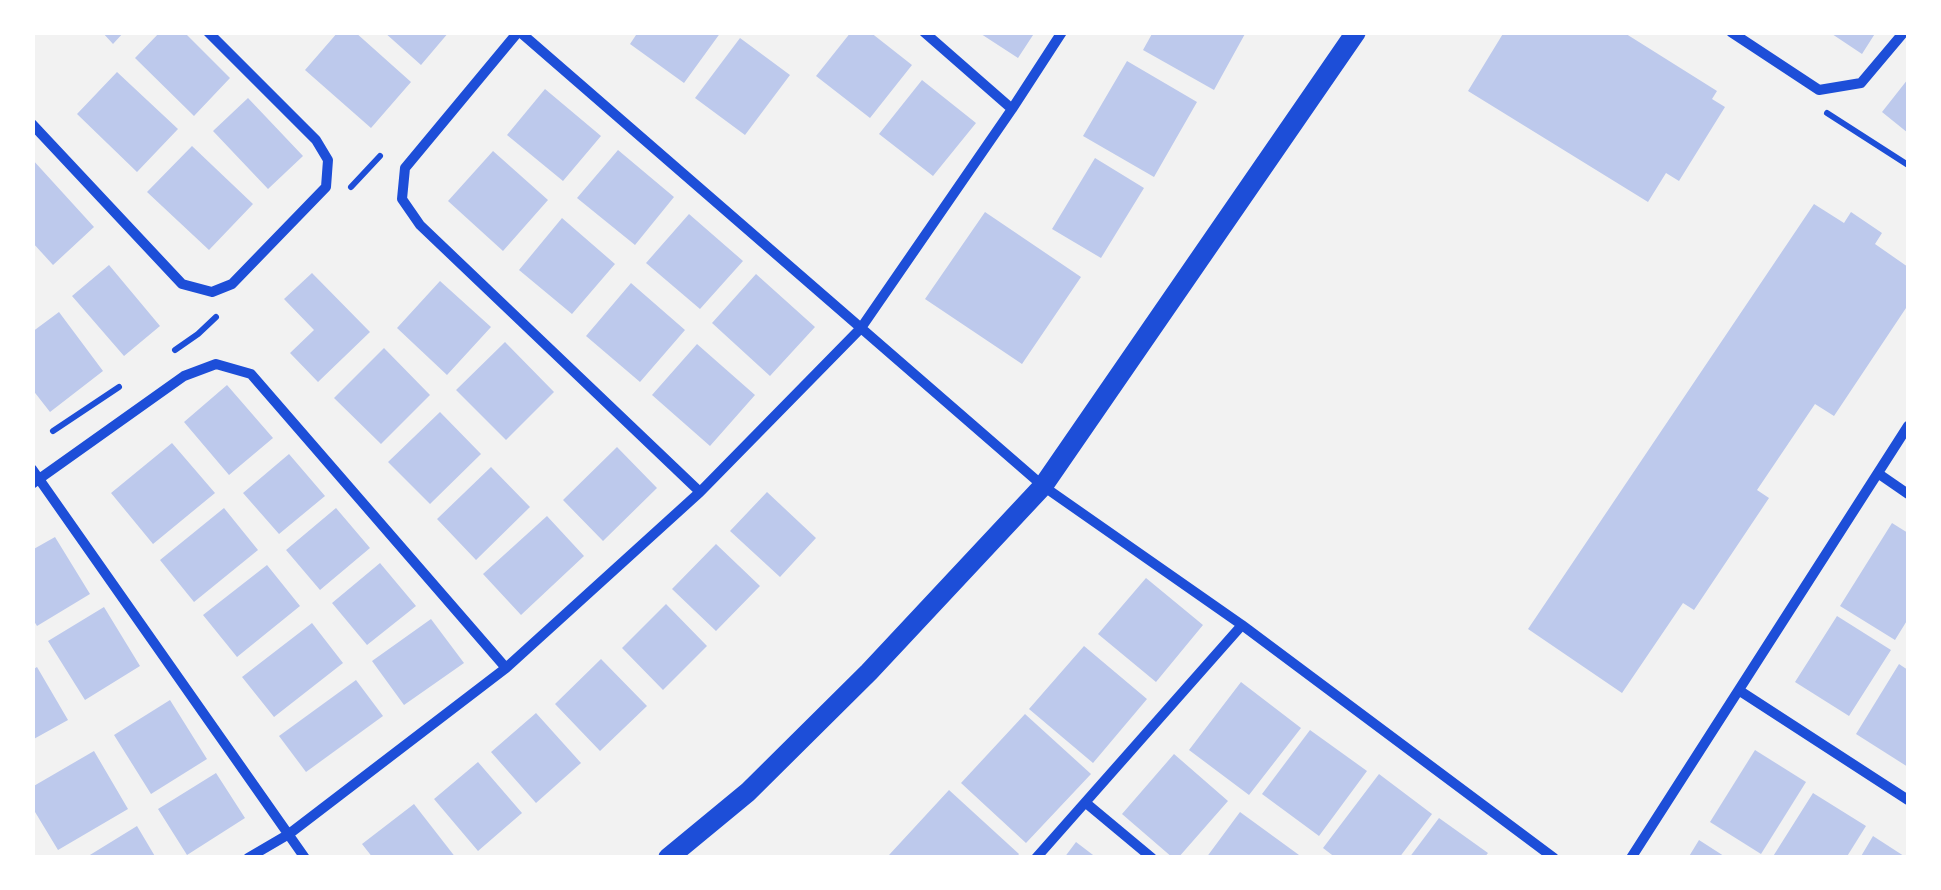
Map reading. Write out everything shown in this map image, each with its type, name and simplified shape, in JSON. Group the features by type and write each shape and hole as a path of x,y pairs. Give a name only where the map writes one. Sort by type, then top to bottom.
{"main road":[{"path":"668,858 748,792 869,672 1044,486 1356,32"}],"street":[{"path":"32,124 182,284 212,292 232,284 326,188 328,160 316,140 208,32"},
{"path":"700,492 420,225 402,199 405,168 519,32 1044,486 1242,624 1554,858"},
{"path":"924,32 1012,108"},
{"path":"248,858 289,834 506,668 700,492 861,328 1062,32"},
{"path":"1731,32 1819,90 1861,83 1904,32"},
{"path":"305,858 35,477 184,376 216,364 251,374 506,668"},
{"path":"1631,858 1908,426"},
{"path":"1878,474 1908,494"},
{"path":"1036,858 1242,624"},
{"path":"1740,691 1908,800"},
{"path":"1086,802 1152,858"}],"building":[{"path":"102,32 124,32 113,44"},
{"path":"160,32 184,32 230,78 194,116 135,58"},
{"path":"338,32 355,32 411,82 371,128 305,70"},
{"path":"384,32 449,32 421,65"},
{"path":"638,32 721,32 684,83 630,44"},
{"path":"851,32 870,32 912,65 870,118 816,76"},
{"path":"978,32 1035,32 1018,58"},
{"path":"1153,32 1246,32 1214,90 1143,50"},
{"path":"1504,32 1623,32 1717,91 1712,99 1725,107 1679,181 1666,173 1648,202 1468,91"},
{"path":"1829,32 1876,32 1862,54"},
{"path":"740,38 790,75 745,135 695,98"},
{"path":"1127,61 1197,102 1154,177 1083,136"},
{"path":"117,72 178,129 137,172 77,114"},
{"path":"1908,79 1908,133 1882,112"},
{"path":"922,80 976,123 933,176 879,134"},
{"path":"545,89 601,136 563,181 507,135"},
{"path":"248,98 303,156 268,189 213,131"},
{"path":"192,146 253,204 209,250 147,192"},
{"path":"618,150 674,197 635,245 577,198"},
{"path":"493,151 548,200 503,251 448,201"},
{"path":"1095,158 1144,188 1101,258 1052,229"},
{"path":"32,159 94,227 53,265 32,242"},
{"path":"1814,204 1844,223 1851,212 1882,233 1875,244 1908,267 1908,305 1834,416 1815,404 1757,490 1769,498 1694,610 1683,603 1622,693 1528,629"},
{"path":"985,212 1081,277 1022,364 925,299"},
{"path":"689,214 743,261 700,309 646,263"},
{"path":"562,218 615,264 572,314 519,270"},
{"path":"109,265 160,326 124,356 72,296"},
{"path":"312,273 370,332 318,382 290,353 314,330 284,299"},
{"path":"756,274 815,327 770,376 712,323"},
{"path":"440,281 491,327 447,375 397,328"},
{"path":"631,283 685,330 640,382 586,336"},
{"path":"59,312 103,371 50,412 32,389 32,332"},
{"path":"505,342 554,392 506,440 456,390"},
{"path":"697,344 755,395 710,446 652,395"},
{"path":"384,348 430,395 381,444 334,398"},
{"path":"227,385 273,438 229,475 184,422"},
{"path":"440,412 481,454 430,504 388,462"},
{"path":"172,443 215,493 153,544 111,493"},
{"path":"617,447 657,488 603,541 563,500"},
{"path":"289,454 325,496 279,534 243,493"},
{"path":"491,467 530,507 476,560 437,519"},
{"path":"767,492 816,538 780,577 730,531"},
{"path":"224,508 258,550 194,602 160,560"},
{"path":"336,508 370,548 320,590 286,550"},
{"path":"547,516 584,556 521,615 483,574"},
{"path":"1892,523 1908,533 1908,619 1895,640 1840,606"},
{"path":"55,537 90,594 37,626 32,618 32,550"},
{"path":"716,544 760,586 716,631 672,589"},
{"path":"380,563 416,606 367,645 332,603"},
{"path":"267,565 300,606 237,657 203,615"},
{"path":"1146,578 1203,625 1156,682 1098,634"},
{"path":"666,604 707,646 663,690 622,648"},
{"path":"104,607 140,666 85,700 48,641"},
{"path":"1837,616 1891,650 1849,716 1795,682"},
{"path":"431,619 464,663 404,705 372,661"},
{"path":"312,623 343,663 274,717 242,677"},
{"path":"1084,646 1147,699 1093,763 1029,709"},
{"path":"601,659 647,706 600,751 555,704"},
{"path":"1899,664 1908,670 1908,767 1856,734"},
{"path":"37,667 68,720 32,740 32,670"},
{"path":"356,680 383,716 306,772 279,736"},
{"path":"1241,682 1301,728 1249,795 1189,750"},
{"path":"170,700 207,759 151,794 114,735"},
{"path":"536,713 581,763 536,803 491,752"},
{"path":"1025,714 1091,774 1026,843 961,783"},
{"path":"1310,730 1367,771 1319,836 1262,794"},
{"path":"1755,750 1806,782 1761,854 1710,822"},
{"path":"94,751 128,809 58,850 32,807 32,787"},
{"path":"1174,754 1228,801 1178,858 1173,858 1122,814"},
{"path":"478,762 522,813 478,851 434,799"},
{"path":"216,773 245,818 187,855 158,809"},
{"path":"1379,774 1432,814 1399,858 1336,858 1323,848"},
{"path":"949,790 1019,854 1016,858 891,858 889,855"},
{"path":"1813,793 1866,826 1846,858 1772,858"},
{"path":"414,804 456,858 373,858 362,844"},
{"path":"1240,812 1299,855 1297,858 1206,858"},
{"path":"1439,818 1488,853 1484,858 1409,858"},
{"path":"137,826 156,858 85,858"},
{"path":"1873,836 1907,858 1860,858"},
{"path":"1699,840 1727,858 1688,858"},
{"path":"1076,842 1097,858 1064,858"}]}
